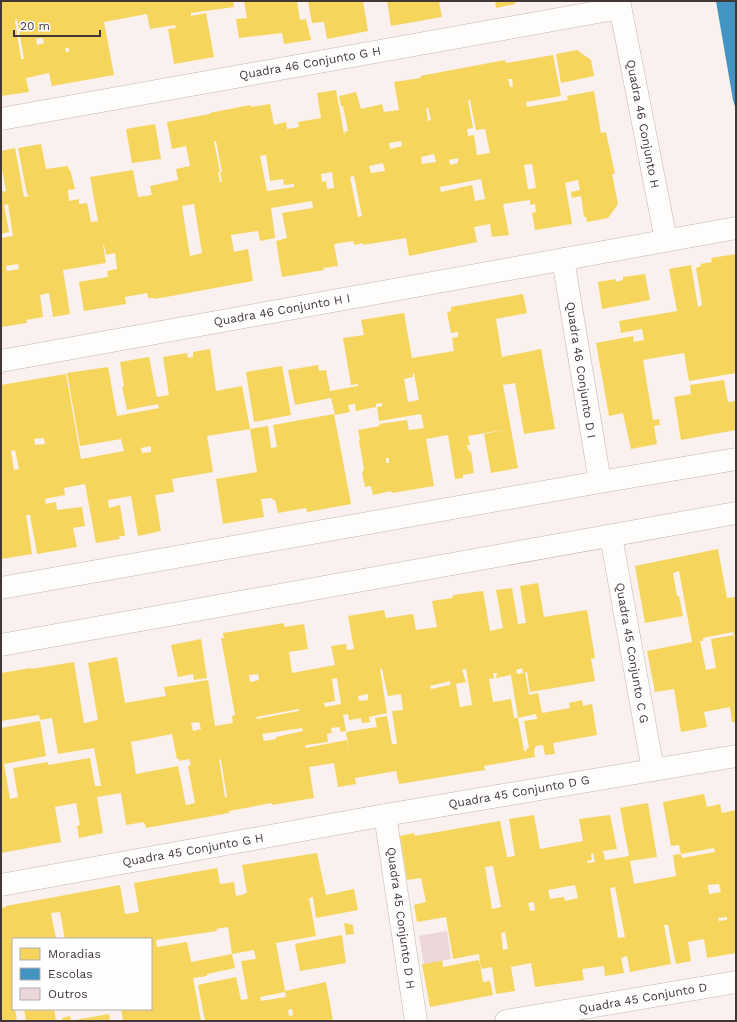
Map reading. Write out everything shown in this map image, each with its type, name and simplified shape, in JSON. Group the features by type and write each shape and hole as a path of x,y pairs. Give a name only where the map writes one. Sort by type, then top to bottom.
{"street":[{"name":"Quadra 46 Conjunto G H","path":"1,119 619,5"},
{"name":"Quadra 46 Conjunto H","path":"619,5 666,240"},
{"name":"Quadra 46 Conjunto H I","path":"1,361 736,228"},
{"name":"Quadra 46 Conjunto D I","path":"563,259 600,482"},
{"path":"1,588 736,459"},
{"path":"1,645 736,513"},
{"name":"Quadra 45 Conjunto C G","path":"611,536 653,770"},
{"name":"Quadra 45 Conjunto D G","path":"386,815 736,756"},
{"name":"Quadra 45 Conjunto G H","path":"1,885 386,815"},
{"name":"Quadra 45 Conjunto D H","path":"386,815 416,1021"},
{"name":"Quadra 45 Conjunto D","path":"506,1021 551,1017 736,982"}],"building: Moradias":[{"path":"1,1 233,1 234,7 191,13 191,16 206,13 214,57 174,64 168,29 176,28 175,25 150,29 147,14 104,22 114,75 52,86 49,73 26,78 29,92 1,96","holes":["17,19 24,59 21,59 15,20","43,38 44,43 37,45 36,39","65,48 69,48 69,52 66,52"]},
{"path":"244,1 297,1 300,20 306,19 311,40 284,44 282,33 239,38 236,19 247,18"},
{"path":"308,1 363,1 368,31 327,39 324,22 312,23"},
{"path":"387,1 439,1 442,17 391,26"},
{"path":"495,1 515,1 515,4 496,8"},
{"path":"577,50 591,60 594,76 561,83 556,54"},
{"path":"553,55 561,96 526,102 527,107 568,100 567,96 594,91 601,133 606,132 615,174 612,174 618,204 608,218 587,222 586,217 584,217 581,196 572,198 571,192 580,190 578,180 565,183 572,224 535,230 532,213 536,212 535,204 530,205 530,200 503,204 509,235 492,237 490,224 474,227 477,242 409,256 406,238 363,245 363,243 354,245 353,241 334,244 338,266 323,268 324,270 282,277 276,241 287,238 282,213 313,208 312,201 271,208 275,238 260,241 258,231 231,235 234,252 248,249 253,281 155,299 148,298 147,293 125,297 126,304 84,311 79,282 108,277 107,271 117,269 115,253 106,255 103,245 106,263 63,270 70,314 53,317 49,293 40,295 43,317 26,320 27,323 1,327 1,238 13,236 8,204 4,205 9,232 1,234 1,192 6,191 1,164 1,151 15,148 24,197 29,196 27,194 18,148 41,144 46,169 68,166 70,170 75,189 68,190 69,201 79,199 79,204 87,203 91,222 98,221 90,177 133,170 138,197 152,195 150,186 178,180 176,169 190,166 186,146 172,149 167,122 250,105 251,107 270,104 274,125 286,122 287,129 299,127 298,122 321,118 317,93 336,90 344,134 345,134 344,132 348,131 343,106 341,106 339,96 356,92 361,109 382,104 384,112 399,110 394,82 421,78 420,76 505,60 506,63","holes":["508,79 512,79 513,87 510,87","470,100 476,130 485,129 490,153 477,155 474,135 468,136 467,129 473,128 468,101","426,108 428,108 431,120 428,121","214,141 216,141 222,172 220,172","401,141 402,146 390,149 389,143","434,154 436,162 422,164 421,157","266,155 270,181 283,179 284,185 294,184 294,187 267,191 260,156","458,158 458,163 450,165 449,160","383,163 385,171 371,173 369,166","532,164 536,188 528,189 524,165","218,172 220,172 222,182 220,182","332,172 334,188 327,189 326,181 322,182 321,174","354,176 362,216 358,217 350,177","481,179 485,199 475,201 472,185 441,192 440,187","194,204 202,253 190,256 182,206","18,264 19,269 7,271 6,266"]},
{"path":"155,124 161,159 132,163 126,129"},
{"path":"736,254 736,373 689,381 684,353 643,360 653,420 659,419 660,425 654,426 657,444 631,449 623,413 609,416 596,343 633,336 634,342 644,340 642,329 621,333 619,321 677,311 669,269 691,265 698,307 702,305 696,268 701,266 700,264 712,262 711,258"},
{"path":"645,274 650,300 602,309 598,282 615,279 616,282 623,280 623,277"},
{"path":"523,294 527,313 496,319 502,357 541,349 555,429 524,434 515,383 503,385 518,468 491,473 484,434 509,429 468,436 470,445 467,445 469,452 471,451 474,473 463,475 463,478 455,479 448,435 426,439 434,486 392,493 391,491 373,495 371,486 365,487 362,473 364,469 358,430 380,426 379,424 407,420 409,430 424,428 421,414 379,421 377,407 382,406 382,403 376,404 376,407 356,411 355,404 348,405 350,412 335,415 331,398 295,405 288,370 318,365 319,371 326,370 330,391 358,386 358,384 351,385 343,338 364,335 361,320 404,313 412,358 454,351 452,338 458,337 458,332 451,333 447,312 451,311 451,307","holes":["413,373 419,400 408,402 404,379 413,377","386,458 389,458 389,463 386,463"]},
{"path":"210,349 216,391 242,386 250,429 207,436 213,472 172,479 174,492 155,495 161,531 138,536 131,496 108,500 109,508 120,505 125,536 119,536 120,539 96,543 85,484 64,488 65,495 45,499 46,504 56,502 57,510 82,507 85,526 73,528 77,547 37,554 30,515 26,515 32,554 1,559 1,385 66,374 81,459 124,451 121,439 80,446 67,373 108,367 117,416 159,408 158,404 127,410 122,387 124,387 120,362 149,357 157,397 169,395 163,357 187,353 188,358 193,357 193,352","holes":["44,438 45,444 35,445 34,439","151,446 151,452 142,453 141,448","15,450 19,469 14,470 11,451"]},
{"path":"282,366 291,415 254,422 246,372"},
{"path":"724,380 728,402 736,401 736,430 681,440 674,397 691,394 690,385"},
{"path":"334,414 351,504 307,512 306,508 278,513 275,500 272,498 261,499 264,517 223,524 216,479 257,472 250,429 268,426 271,448 277,447 273,425"},
{"path":"718,549 727,598 736,597 736,635 734,635 736,647 736,722 732,722 730,707 704,712 707,727 681,732 674,689 655,692 647,651 692,642 679,571 673,573 677,596 679,596 683,616 645,623 635,566","holes":["733,632 734,635 711,639 716,668 706,670 700,641 703,641 703,638"]},
{"path":"538,583 544,617 587,610 595,658 591,659 595,681 530,692 527,672 525,672 529,695 538,693 542,713 570,708 569,703 582,700 583,706 592,704 597,735 553,743 555,754 545,755 543,745 536,746 534,750 535,757 484,766 485,770 399,784 396,771 355,778 356,784 338,787 334,763 309,767 314,798 272,805 272,803 229,811 229,813 146,828 144,822 126,825 121,793 97,797 103,833 79,838 77,826 80,825 76,803 55,807 61,842 1,853 1,728 40,721 46,756 4,764 10,799 18,797 13,768 48,762 48,765 90,758 95,786 101,786 94,748 58,754 52,718 40,720 39,715 1,721 1,673 74,662 84,723 98,720 88,663 117,657 125,703 166,696 164,687 208,680 215,726 233,723 232,716 235,715 221,638 224,638 223,633 284,623 284,627 304,624 308,649 289,652 292,673 335,665 331,646 346,644 347,650 354,649 348,616 384,610 386,618 413,614 416,630 437,627 432,601 452,598 453,595 483,591 490,631 503,628 496,590 512,588 518,624 526,623 520,586","holes":["522,668 523,673 517,674 516,670","380,669 382,669 388,696 401,694 403,710 392,711 397,744 392,744 387,716 375,718 377,727 346,732 350,754 347,740 305,748 306,745 328,742 327,734 332,733 331,728 340,727 340,732 346,731 343,715 348,714 349,720 361,718 362,723 370,722 369,717 387,713","466,669 472,705 460,707 456,684 466,682 462,670","493,673 497,673 496,678 511,675 518,718 514,718 511,699 493,702 489,679 494,678","258,674 259,680 250,682 249,675","337,678 341,704 325,707 324,703 335,701 332,679","450,681 450,685 431,689 430,686","368,694 368,700 359,701 358,696","299,709 299,711 257,719 256,717","536,714 537,719 524,721 529,748 526,749 527,751 524,751 518,718","199,722 201,729 193,731 191,723","302,728 303,731 276,737 276,739 264,741 262,734","172,734 177,759 179,759 179,761 189,759 191,765 188,766 195,803 186,805 178,766 136,774 131,742","219,759 221,760 227,797 225,797"]},
{"path":"201,639 207,678 194,680 193,674 178,677 171,645"},
{"path":"704,794 707,807 720,804 722,813 736,810 736,953 707,958 704,939 688,942 691,961 676,964 668,925 664,925 671,964 630,972 627,956 621,958 624,973 605,976 604,966 582,969 584,980 535,987 531,963 511,967 515,991 496,994 492,967 481,969 479,954 453,959 446,917 417,922 414,905 426,902 421,878 407,880 400,836 414,833 415,836 500,821 507,857 515,856 509,819 534,815 540,849 583,841 579,819 610,815 617,849 603,851 605,860 629,856 620,808 648,803 657,857 630,861 634,884 676,876 673,855 681,854 679,845 671,846 663,802","holes":["714,848 715,852 682,858 681,854","593,853 595,862 587,863 587,861 592,860 591,854","493,866 501,907 492,909 485,867","719,884 721,892 709,894 708,885","575,885 578,898 565,901 564,897 550,899 548,890","615,887 625,937 618,938 610,888","534,902 535,910 530,911 528,903","727,917 727,920 719,921 718,918","505,932 508,949 503,950 501,933"]},
{"path":"317,853 326,895 354,889 358,910 316,918 313,897 309,898 316,936 276,943 285,991 326,982 333,1021 205,1021 198,985 236,977 241,1000 248,999 241,961 256,959 254,950 232,954 235,968 207,974 207,976 193,978 201,1021 123,1021 121,1010 152,1010 152,938 65,938 60,912 51,913 56,938 12,938 12,1010 15,1010 17,1021 1,1021 1,908 120,885 125,914 139,912 134,883 217,868 220,884 234,882 236,896 247,893 242,865","holes":["228,927 232,954 191,962 187,942 157,947 156,940 217,931 216,929","285,992 286,997 261,1001 260,997","292,1009 293,1015 289,1016 288,1010"]},
{"path":"344,923 353,925 354,934 346,935"},
{"path":"342,935 346,963 300,971 295,944"},
{"path":"442,960 443,967 479,960 483,982 490,981 493,995 430,1007 422,964"},
{"path":"24,1010 54,1010 56,1021 26,1021"},
{"path":"109,1014 110,1021 75,1021 75,1020"},
{"path":"70,1016 71,1021 63,1021 62,1018"}],"building: Escolas":[{"path":"716,1 736,1 736,110 733,100"}],"building: Outros":[{"path":"447,931 451,959 424,964 419,936"}]}
